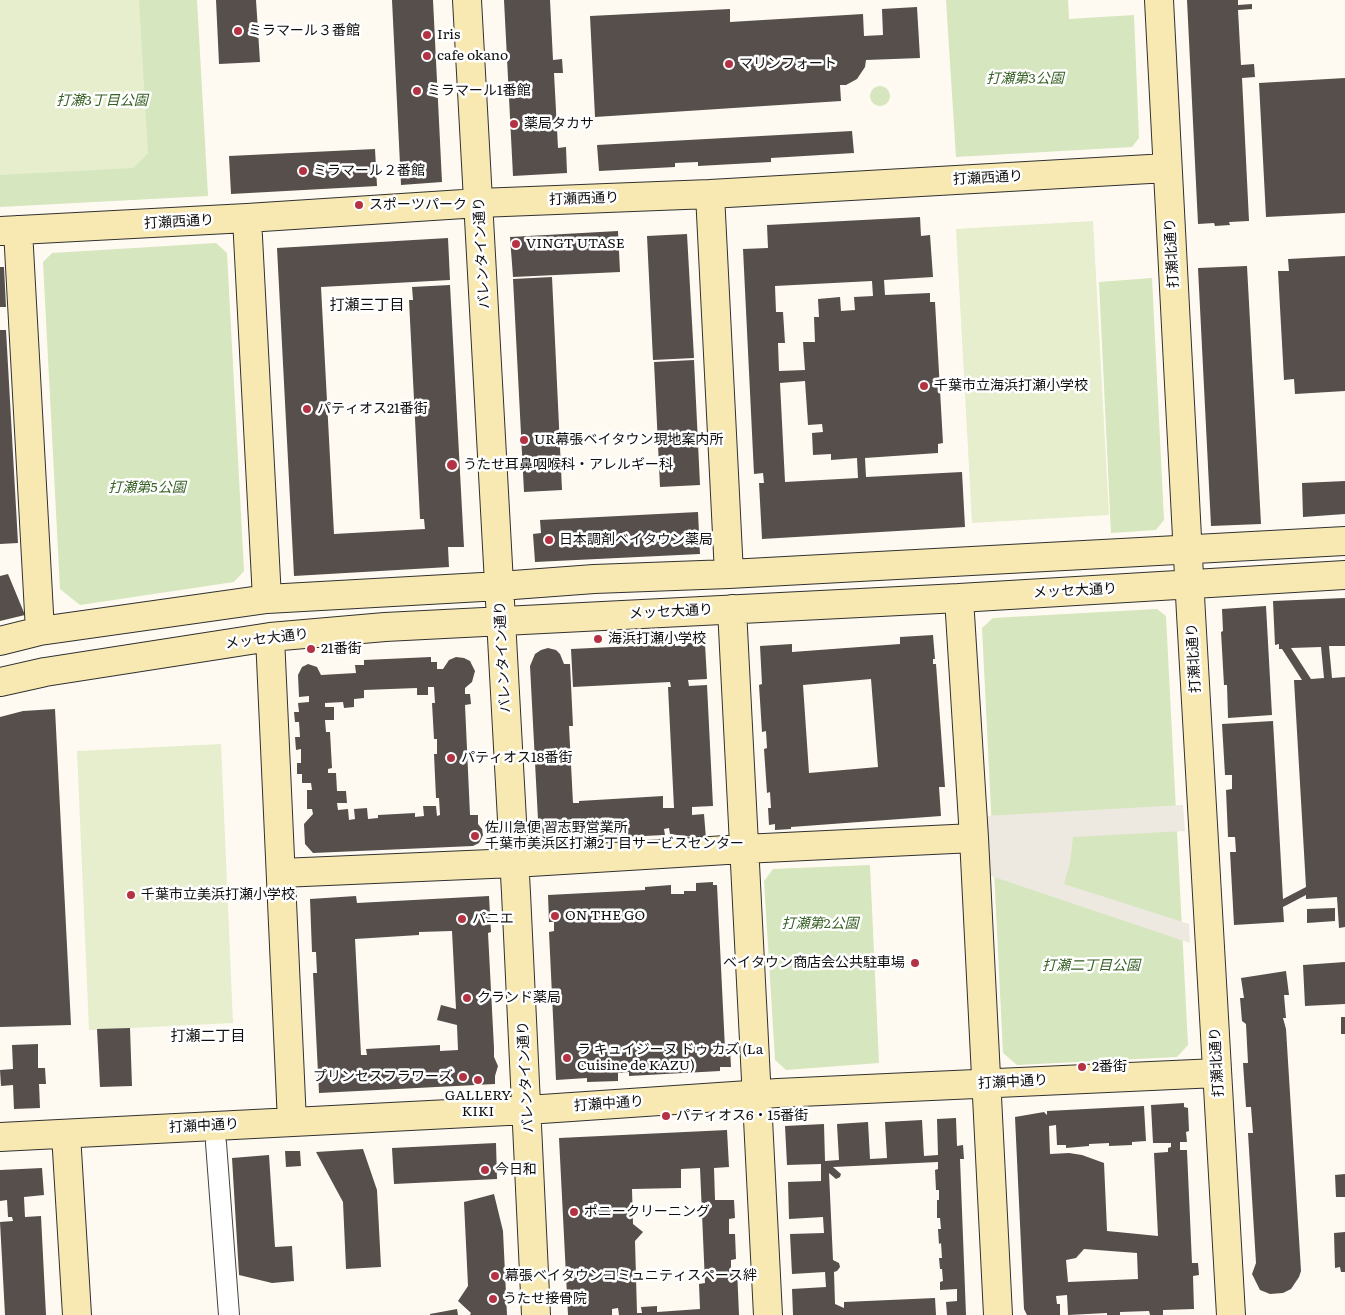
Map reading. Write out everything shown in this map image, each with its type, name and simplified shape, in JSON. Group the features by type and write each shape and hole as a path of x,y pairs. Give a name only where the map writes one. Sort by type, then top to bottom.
{"street":[{"name":"バレンタイン通り","path":"468,0 500,586 536,1315"},
{"name":"打瀬北通り","path":"1159,0 1231,1315"},
{"name":"打瀬西通り","path":"9,230 246,218 479,203 710,194 1167,168"},
{"path":"710,194 729,574"},
{"path":"246,218 267,598"},
{"path":"9,230 40,631"},
{"path":"0,641 40,631 267,598 500,586 594,579 729,574 1345,541"},
{"name":"メッセ大通り","path":"0,682 45,672 270,637 386,627 959,598 1345,575"},
{"path":"959,598 974,838 998,1315"},
{"path":"732,609 768,1315"},
{"path":"270,637 292,1122"},
{"path":"281,873 514,863 743,849 974,838"},
{"name":"打瀬中通り","path":"0,1137 527,1110 756,1094 1217,1073"},
{"path":"66,1134 77,1315"},
{"path":"216,1143 229,1315"}],"green space":[{"name":"打瀬3丁目公園","path":"0,0 197,0 208,196 0,207"},
{"name":"打瀬3丁目公園","path":"0,0 139,0 148,153 134,168 0,175"},
{"name":"打瀬第3公園","path":"946,0 1068,0 1069,19 1134,15 1139,138 1132,147 956,157"},
{"path":"880,86 887,89 890,96 887,103 880,106 873,103 870,96 873,89"},
{"path":"1093,221 1109,515 972,523 956,229"},
{"name":"打瀬第5公園","path":"216,243 227,253 244,571 234,582 80,605 60,589 43,262 52,253"},
{"path":"1152,278 1164,520 1156,530 1111,533 1099,282"},
{"name":"打瀬二丁目公園","path":"1157,609 1166,616 1188,1045 1177,1057 1017,1065 1003,1053 982,628 993,618"},
{"path":"221,744 233,1023 89,1030 77,751"},
{"name":"打瀬第2公園","path":"870,865 879,1063 786,1070 775,1060 764,881 773,869"}],"shaded area":[{"path":"1183,805 1185,831 1073,837 1070,863 1064,884 1189,924 1190,943 988,875 985,816"}],"building":[{"name":"ミラマール３番館","path":"216,0 256,0 260,62 219,64"},
{"name":"ミラマール1番館","path":"392,0 433,0 442,182 401,185"},
{"path":"504,0 550,0 553,60 562,59 563,73 554,73 558,148 566,147 567,173 513,176"},
{"path":"1187,0 1238,0 1238,5 1252,4 1252,9 1238,10 1241,65 1254,64 1255,77 1242,78 1249,221 1229,222 1230,225 1215,226 1214,223 1198,224"},
{"name":"マリンフォート","path":"917,7 920,58 866,60 865,67 857,79 846,85 840,85 841,101 595,117 590,16 730,9 730,22 863,14 864,36 883,35 882,9"},
{"path":"1345,78 1345,213 1266,217 1259,83"},
{"path":"852,131 854,153 771,158 771,162 698,166 698,162 675,163 675,167 599,171 597,145"},
{"name":"ミラマール２番館","path":"375,149 377,186 231,194 229,156"},
{"path":"920,217 921,236 930,235 933,277 884,280 885,295 930,293 930,302 935,302 943,443 938,444 938,453 865,458 866,477 962,472 965,527 762,539 759,483 764,483 763,473 754,474 743,249 768,248 767,225","holes":["872,281 873,296 854,297 855,310 841,311 840,297 818,299 819,317 814,317 815,342 803,342 805,370 779,371 778,343 785,343 783,312 776,312 775,286","805,381 808,425 822,424 823,432 812,433 813,455 831,454 831,460 857,458 858,478 785,482 780,383"]},
{"path":"618,231 620,272 513,277 510,237"},
{"path":"687,234 694,358 653,360 647,236"},
{"name":"パティオス21番街","path":"448,238 450,280 321,287 334,534 425,529 424,519 420,519 409,300 413,300 412,287 450,285 464,547 448,547 449,567 294,576 277,248"},
{"path":"1345,256 1345,391 1295,394 1294,379 1284,380 1278,271 1289,271 1288,259"},
{"path":"1247,266 1261,524 1211,526 1198,268"},
{"path":"0,267 4,267 6,307 0,307"},
{"path":"552,277 562,490 524,492 513,279"},
{"path":"0,330 6,330 18,543 0,544"},
{"path":"694,360 700,485 660,487 654,362"},
{"path":"1345,481 1345,514 1303,517 1302,483"},
{"path":"698,512 700,554 535,562 533,534 541,533 540,520"},
{"path":"8,574 25,615 0,621 0,576"},
{"path":"1345,598 1345,646 1329,646 1332,678 1345,677 1345,927 1339,928 1337,897 1306,899 1306,895 1283,907 1284,922 1234,925 1230,852 1236,852 1235,837 1228,837 1226,790 1232,789 1232,775 1225,775 1222,724 1273,721 1283,899 1306,887 1294,680 1302,680 1282,649 1279,649 1279,644 1275,645 1273,601","holes":["1321,647 1324,678 1311,679 1291,648"]},
{"path":"1266,606 1272,715 1228,718 1227,685 1224,685 1221,632 1223,631 1222,609"},
{"path":"933,635 935,659 933,659 933,664 936,664 945,787 939,787 941,816 791,827 791,829 775,830 775,824 769,825 768,808 771,808 770,792 767,793 764,749 767,748 766,731 762,732 759,685 762,684 760,646 792,644 792,652 900,644 900,637","holes":["871,679 878,767 809,773 803,685"]},
{"path":"700,640 700,644 705,644 707,679 688,680 689,686 707,685 713,806 692,807 692,815 704,814 706,839 670,834 669,828 664,829 665,835 581,839 580,825 574,826 575,840 541,841 539,839 530,666 535,654 548,648 556,650 564,664 570,664 573,726 569,726 573,803 579,803 579,801 663,796 663,808 674,808 668,687 671,687 670,682 573,687 571,649 675,644 675,646 678,646"},
{"name":"パティオス18番街","path":"431,657 431,662 437,662 437,669 443,669 449,660 456,657 470,661 475,671 472,682 465,688 465,694 470,694 471,704 465,705 470,815 478,815 478,824 482,829 483,835 479,843 473,846 313,853 305,844 304,824 313,814 312,809 307,809 307,790 312,790 311,783 302,783 302,774 297,774 297,763 301,763 301,749 296,750 295,737 300,737 299,722 295,722 294,712 299,712 298,703 309,702 309,696 299,697 298,675 302,667 308,664 317,667 321,675 356,673 355,665 364,665 364,660","holes":["428,687 434,687 435,703 432,703 434,739 437,739 437,754 434,754 436,798 439,798 440,815 437,816 436,806 423,806 424,816 415,817 415,813 378,815 378,818 368,819 367,808 354,809 355,819 349,820 348,809 338,810 337,803 347,803 346,791 337,791 336,773 328,773 328,769 332,768 330,732 326,732 325,720 334,720 334,707 325,707 325,703 343,702 344,708 354,707 354,699 364,698 364,690 417,688 417,695 428,695"]},
{"path":"55,709 71,1025 0,1027 0,717 23,711"},
{"path":"713,882 713,885 717,885 725,1049 730,1049 731,1067 720,1067 720,1071 629,1076 629,1072 618,1073 618,1081 587,1082 587,1078 556,1080 549,932 554,931 554,922 549,922 548,895 645,890 645,887 671,885 671,894 684,894 684,891 696,891 696,883"},
{"path":"356,896 357,903 489,896 491,932 488,933 494,1057 498,1066 495,1084 319,1093 313,973 317,973 316,952 312,952 310,899","holes":["452,931 456,1009 441,1005 437,1020 457,1025 458,1050 440,1051 440,1045 366,1049 367,1055 361,1055 355,939 419,935 419,932"]},
{"path":"1335,908 1335,921 1307,923 1307,909"},
{"path":"1345,962 1345,1004 1305,1006 1303,965"},
{"path":"1286,971 1289,995 1284,995 1286,1018 1283,1018 1286,1029 1301,1271 1291,1289 1283,1293 1270,1294 1260,1290 1252,1274 1256,1263 1248,1133 1253,1133 1251,1107 1246,1107 1243,1063 1248,1063 1246,1024 1242,1021 1240,998 1244,998 1241,978"},
{"path":"1341,1017 1345,1017 1345,1034 1341,1034"},
{"path":"130,1028 132,1086 100,1087 97,1029"},
{"path":"38,1044 38,1068 45,1068 46,1084 39,1084 40,1108 14,1109 13,1085 1,1086 0,1070 13,1069 12,1045"},
{"path":"1184,1103 1184,1107 1188,1108 1189,1131 1186,1132 1187,1142 1180,1142 1180,1150 1187,1150 1192,1263 1198,1263 1199,1275 1193,1276 1194,1309 1163,1310 1163,1315 1150,1315 1149,1311 1120,1312 1120,1315 1107,1315 1107,1313 1068,1315 1067,1295 1056,1296 1057,1304 1060,1304 1060,1315 1027,1315 1024,1309 1015,1117 1044,1112 1047,1115 1047,1111 1144,1106 1146,1141 1132,1142 1132,1145 1109,1146 1109,1143 1066,1148 1066,1145 1057,1145 1056,1125 1049,1126 1050,1154 1069,1153 1082,1155 1104,1163 1107,1231 1158,1236 1154,1153 1168,1152 1171,1143 1153,1143 1151,1105","holes":["1084,1249 1137,1253 1138,1279 1068,1282 1066,1260 1076,1258"]},
{"path":"956,1118 957,1146 963,1145 964,1159 960,1159 966,1315 947,1315 946,1302 957,1301 957,1289 940,1290 940,1282 943,1281 939,1258 942,1258 938,1229 941,1229 940,1218 937,1218 939,1190 936,1190 935,1170 938,1169 938,1162 833,1167 841,1174 836,1179 829,1173 833,1260 839,1263 840,1267 834,1272 835,1304 844,1308 844,1302 935,1298 936,1315 793,1315 792,1289 826,1287 825,1272 792,1274 790,1234 824,1233 823,1217 789,1219 788,1182 821,1181 821,1164 787,1165 785,1126 824,1124 825,1161 839,1160 837,1124 868,1122 870,1159 887,1158 885,1122 922,1120 924,1156 938,1155 937,1119"},
{"path":"727,1130 729,1167 714,1168 715,1200 734,1200 735,1218 729,1219 729,1234 735,1234 736,1259 731,1260 731,1269 737,1268 739,1315 619,1315 618,1308 612,1309 612,1315 568,1315 559,1138","holes":["700,1168 705,1283 699,1284 700,1309 657,1312 657,1306 641,1307 642,1313 637,1313 635,1241 643,1232 633,1224 632,1189 681,1188 681,1169"]},
{"path":"496,1143 497,1179 394,1184 392,1148"},
{"path":"363,1149 377,1190 381,1267 346,1269 343,1202 316,1152"},
{"path":"285,1151 300,1151 301,1166 286,1167"},
{"path":"269,1155 275,1247 292,1246 294,1281 272,1283 239,1275 232,1158"},
{"path":"42,1168 44,1195 24,1197 25,1217 41,1216 46,1315 5,1315 0,1222 13,1221 12,1217 8,1217 7,1200 0,1201 0,1170"},
{"path":"1345,1174 1345,1197 1336,1197 1335,1175"},
{"path":"494,1194 503,1231 507,1315 470,1315 471,1313 458,1301 468,1286 464,1202"},
{"path":"1345,1232 1345,1272 1341,1272 1340,1267 1335,1268 1334,1233"},
{"path":"457,1309 458,1315 430,1315 430,1314"}],"place":[{"name":"ミラマール３番館","path":"238,31"},
{"name":"Iris","path":"427,35"},
{"name":"cafe okano","path":"427,56"},
{"name":"マリンフォート","path":"729,64"},
{"name":"ミラマール1番館","path":"417,91"},
{"name":"薬局タカサ","path":"514,124"},
{"name":"ミラマール２番館","path":"303,171"},
{"name":"スポーツパーク","path":"359,205"},
{"name":"VINGT UTASE","path":"516,244"},
{"name":"千葉市立海浜打瀬小学校","path":"924,386"},
{"name":"パティオス21番街","path":"307,409"},
{"name":"UR幕張ベイタウン現地案内所","path":"524,440"},
{"name":"うたせ耳鼻咽喉科・アレルギー科","path":"452,465"},
{"name":"日本調剤ベイタウン薬局","path":"549,540"},
{"name":"海浜打瀬小学校","path":"598,639"},
{"name":"21番街","path":"311,649"},
{"name":"パティオス18番街","path":"451,758"},
{"name":"佐川急便 習志野営業所 千葉市美浜区打瀬2丁目サービスセンター","path":"475,836"},
{"name":"千葉市立美浜打瀬小学校","path":"131,895"},
{"name":"ON THE GO","path":"555,916"},
{"name":"パニエ","path":"462,919"},
{"name":"ベイタウン商店会公共駐車場","path":"915,963"},
{"name":"クランド薬局","path":"467,998"},
{"name":"ラ キュイジーヌ ドゥ カズ (La Cuisine de KAZU)","path":"567,1058"},
{"name":"2番街","path":"1082,1067"},
{"name":"プリンセスフラワーズ","path":"463,1077"},
{"name":"GALLERY KIKI","path":"478,1080"},
{"name":"パティオス6・15番街","path":"666,1116"},
{"name":"今日和","path":"485,1170"},
{"name":"ポニークリーニング","path":"574,1212"},
{"name":"幕張ベイタウンコミュニティスペース絆","path":"495,1276"},
{"name":"うたせ接骨院","path":"493,1299"}],"district":[{"name":"打瀬三丁目","path":"367,306"},
{"name":"打瀬二丁目","path":"208,1037"}]}
